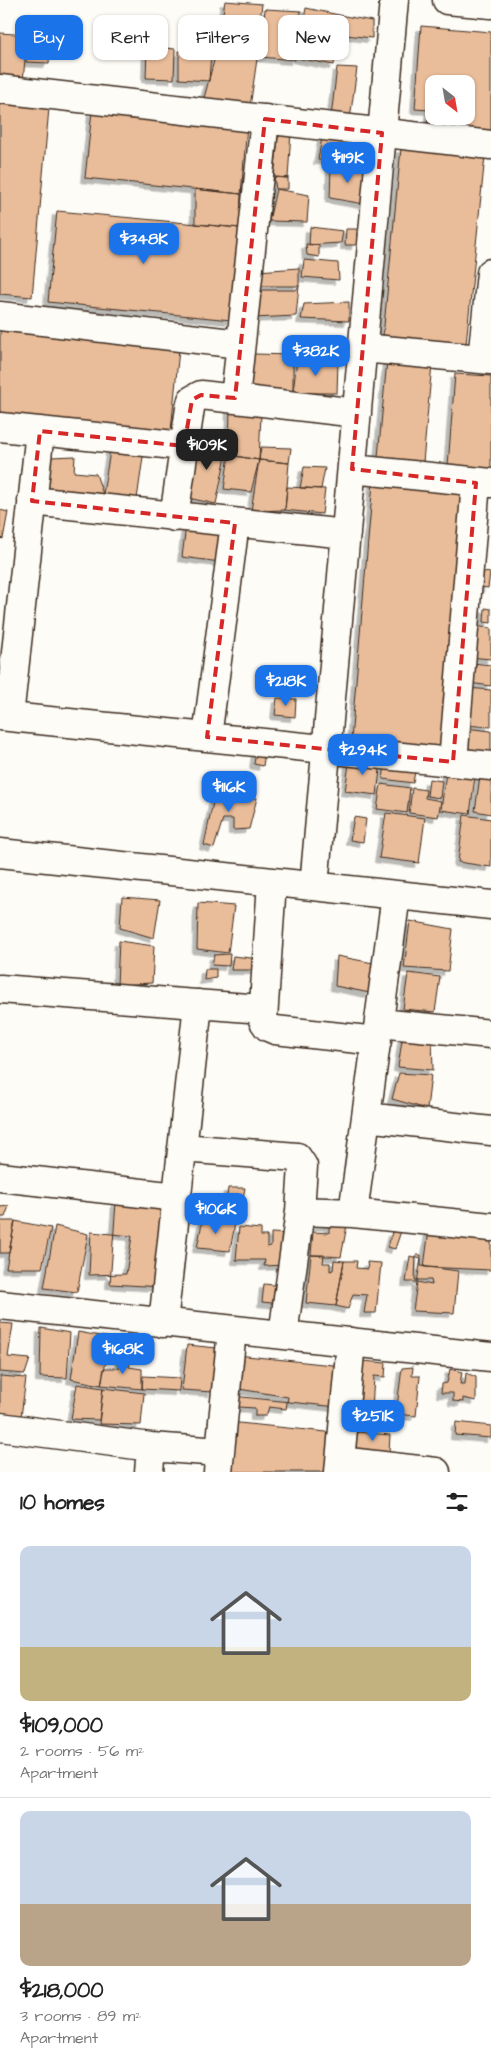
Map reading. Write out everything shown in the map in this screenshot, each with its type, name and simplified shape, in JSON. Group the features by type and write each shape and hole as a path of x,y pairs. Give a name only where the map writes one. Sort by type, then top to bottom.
{"street":[{"path":"314,886 394,0"},
{"path":"447,0 491,4"},
{"path":"0,89 491,145"},
{"path":"235,398 264,119"},
{"path":"363,348 487,359 491,272"},
{"path":"0,316 240,344"},
{"path":"174,517 192,400 200,395 357,413"},
{"path":"0,427 184,446"},
{"path":"40,431 5,717 491,766"},
{"path":"352,469 484,483 480,555 453,762"},
{"path":"32,502 346,534"},
{"path":"208,737 235,523"},
{"path":"0,853 491,905"},
{"path":"272,882 262,1009 263,1020 268,1027 275,1030 491,1034"},
{"path":"353,1213 396,895"},
{"path":"0,989 262,1009"},
{"path":"163,1323 198,1004"},
{"path":"366,1117 491,1131"},
{"path":"182,1148 297,1157 303,1166 300,1211 283,1335"},
{"path":"0,1178 177,1197"},
{"path":"300,1211 353,1213 491,1227"},
{"path":"0,1305 491,1357"},
{"path":"0,1427 150,1460 219,1462 232,1330"},
{"path":"351,1342 340,1467 436,1472"}],"highlighted area":[{"path":"265,119 382,133 352,469 476,483 453,762 207,737 235,523 32,501 40,431 184,446 192,400 201,395 235,398"}],"building":[{"path":"225,1 262,4 261,15 223,15"},
{"path":"306,8 339,15 305,15"},
{"path":"265,9 301,11 301,15 278,15 278,59 268,58 268,15 264,15"},
{"path":"349,17 372,21 372,38 349,35"},
{"path":"421,26 491,32 491,137 477,136 478,129 427,126 475,125 475,75 425,75 425,110 415,109"},
{"path":"0,33 15,34 15,60 25,60 23,82 0,80"},
{"path":"168,48 175,49 174,79 146,78 147,60 168,60"},
{"path":"26,60 49,60 49,63 26,62"},
{"path":"179,60 210,60 209,81 179,79"},
{"path":"214,60 257,60 250,107 204,98"},
{"path":"308,60 334,60 334,65"},
{"path":"337,67 357,68 350,119 331,117"},
{"path":"0,104 49,108 32,297 0,294"},
{"path":"92,111 247,126 241,194 85,178"},
{"path":"279,127 291,131 288,178 274,177"},
{"path":"323,132 363,138 369,160 318,160"},
{"path":"401,148 485,156 466,344 383,336"},
{"path":"331,166 366,169 364,204 330,198"},
{"path":"274,177 288,178 288,189 276,189"},
{"path":"195,189 241,194 240,228 195,224"},
{"path":"276,189 309,195 307,222 269,221"},
{"path":"57,211 240,228 231,320 48,302"},
{"path":"310,227 343,231 341,243 309,245"},
{"path":"346,229 357,229 356,245 345,245"},
{"path":"306,244 319,245 319,257 307,255"},
{"path":"304,260 338,263 339,280 302,277"},
{"path":"299,268 299,286 258,286 258,271"},
{"path":"299,286 296,316 253,318 256,290 296,290"},
{"path":"349,302 349,321 301,319 304,304"},
{"path":"0,331 179,349 170,441 0,424"},
{"path":"254,354 293,355 293,393 249,389"},
{"path":"297,359 338,361 337,393 293,393"},
{"path":"387,360 432,364 423,462 378,457"},
{"path":"455,374 491,376 491,469 448,466"},
{"path":"230,409 261,413 259,460 229,455"},
{"path":"229,441 216,504 188,498 195,443"},
{"path":"111,445 144,450 137,499 103,494"},
{"path":"261,447 291,448 289,463 259,460"},
{"path":"229,455 259,460 251,492 224,489"},
{"path":"75,456 74,472 96,474 103,494 45,492 51,457"},
{"path":"259,460 289,463 285,510 251,511"},
{"path":"304,467 325,468 321,489 300,488"},
{"path":"373,482 465,490 442,747 351,740"},
{"path":"287,487 325,489 322,514 285,510"},
{"path":"0,510 8,512 3,539 0,538"},
{"path":"186,526 224,531 220,562 182,557"},
{"path":"477,571 490,573 488,588 474,586"},
{"path":"485,608 491,609 491,623 484,622"},
{"path":"472,626 491,628 491,659 469,657"},
{"path":"472,663 491,665 491,686 469,683"},
{"path":"468,688 491,690 491,727 464,725"},
{"path":"277,698 296,699 295,717 275,715"},
{"path":"465,728 491,731 491,752 463,749"},
{"path":"257,745 266,746 263,766 254,764"},
{"path":"350,757 381,761 377,795 345,791"},
{"path":"386,757 415,771 413,783 383,779"},
{"path":"447,765 476,769 470,814 441,810"},
{"path":"481,769 491,771 491,814 475,811"},
{"path":"429,779 442,781 440,798 427,796"},
{"path":"381,784 410,788 407,813 377,809"},
{"path":"216,788 257,798 249,829 233,830 233,819 223,819 214,848 204,845"},
{"path":"412,788 426,790 425,798 441,801 438,817 409,813"},
{"path":"386,813 425,818 419,863 379,858"},
{"path":"464,815 491,819 491,867 458,862"},
{"path":"354,817 366,819 363,842 350,840"},
{"path":"122,897 160,900 154,938 120,928"},
{"path":"198,903 234,906 228,953 197,949"},
{"path":"410,921 453,929 448,971 404,968"},
{"path":"119,941 154,946 152,983 117,985"},
{"path":"230,954 229,966 212,965 214,955"},
{"path":"233,956 260,959 258,970 231,970"},
{"path":"337,956 373,963 370,993 335,986"},
{"path":"205,969 216,969 216,978 204,980"},
{"path":"408,973 440,977 435,1012 403,1009"},
{"path":"403,1034 432,1038 433,1070 398,1067"},
{"path":"399,1073 431,1075 427,1109 392,1099"},
{"path":"228,1188 245,1188 238,1223 224,1221"},
{"path":"116,1202 168,1206 162,1287 110,1284"},
{"path":"9,1206 5,1217 0,1217 0,1207"},
{"path":"203,1218 235,1223 230,1251 197,1248"},
{"path":"348,1220 341,1257 311,1255 313,1232 329,1233 329,1226 313,1225"},
{"path":"0,1221 15,1221 9,1253 0,1253"},
{"path":"15,1221 51,1228 42,1268 6,1268"},
{"path":"55,1226 88,1234 77,1292 44,1288"},
{"path":"239,1227 261,1229 261,1236 267,1236 267,1247 271,1246 271,1233 290,1234 287,1265 264,1266 265,1260 236,1260"},
{"path":"429,1229 491,1235 491,1270 424,1267"},
{"path":"401,1231 395,1249 388,1247 392,1232"},
{"path":"91,1232 132,1236 126,1274 89,1275"},
{"path":"311,1255 324,1255 323,1263 330,1263 330,1271 333,1270 334,1260 344,1261 336,1306 306,1303"},
{"path":"416,1255 421,1255 421,1266 458,1271 454,1313 413,1311 417,1282 432,1285 431,1280 415,1280"},
{"path":"410,1256 421,1259 417,1282 406,1282"},
{"path":"344,1261 357,1261 356,1268 368,1269 367,1262 381,1263 376,1313 364,1313 367,1295 353,1294 348,1309 336,1306"},
{"path":"264,1284 283,1286 281,1304 262,1302"},
{"path":"0,1323 13,1324 8,1357 30,1359 25,1374 0,1372"},
{"path":"41,1328 70,1333 67,1378 40,1377"},
{"path":"78,1332 111,1338 101,1385 71,1379"},
{"path":"187,1345 217,1348 213,1392 182,1390"},
{"path":"120,1354 132,1356 129,1367 142,1369 142,1389 101,1385 104,1368 119,1368"},
{"path":"237,1355 342,1366 337,1407 233,1396"},
{"path":"362,1361 386,1363 385,1377 374,1376 372,1410 390,1412 390,1428 358,1427"},
{"path":"413,1367 412,1376 420,1376 416,1416 396,1414 402,1368"},
{"path":"450,1369 462,1372 460,1384 465,1384 466,1373 476,1377 476,1401 463,1398 463,1402 453,1401 453,1393 441,1393 442,1384 447,1383"},
{"path":"0,1376 26,1378 21,1417 0,1415"},
{"path":"143,1376 180,1378 179,1391 142,1389"},
{"path":"77,1384 103,1388 99,1420 71,1419"},
{"path":"103,1388 144,1393 141,1425 99,1424"},
{"path":"239,1389 288,1397 286,1409 269,1407 266,1416 255,1416 255,1408 239,1407"},
{"path":"229,1422 336,1433 332,1472 224,1472"},
{"path":"456,1422 491,1426 491,1438 455,1435"},
{"path":"357,1432 390,1435 389,1452 356,1449"}]}
